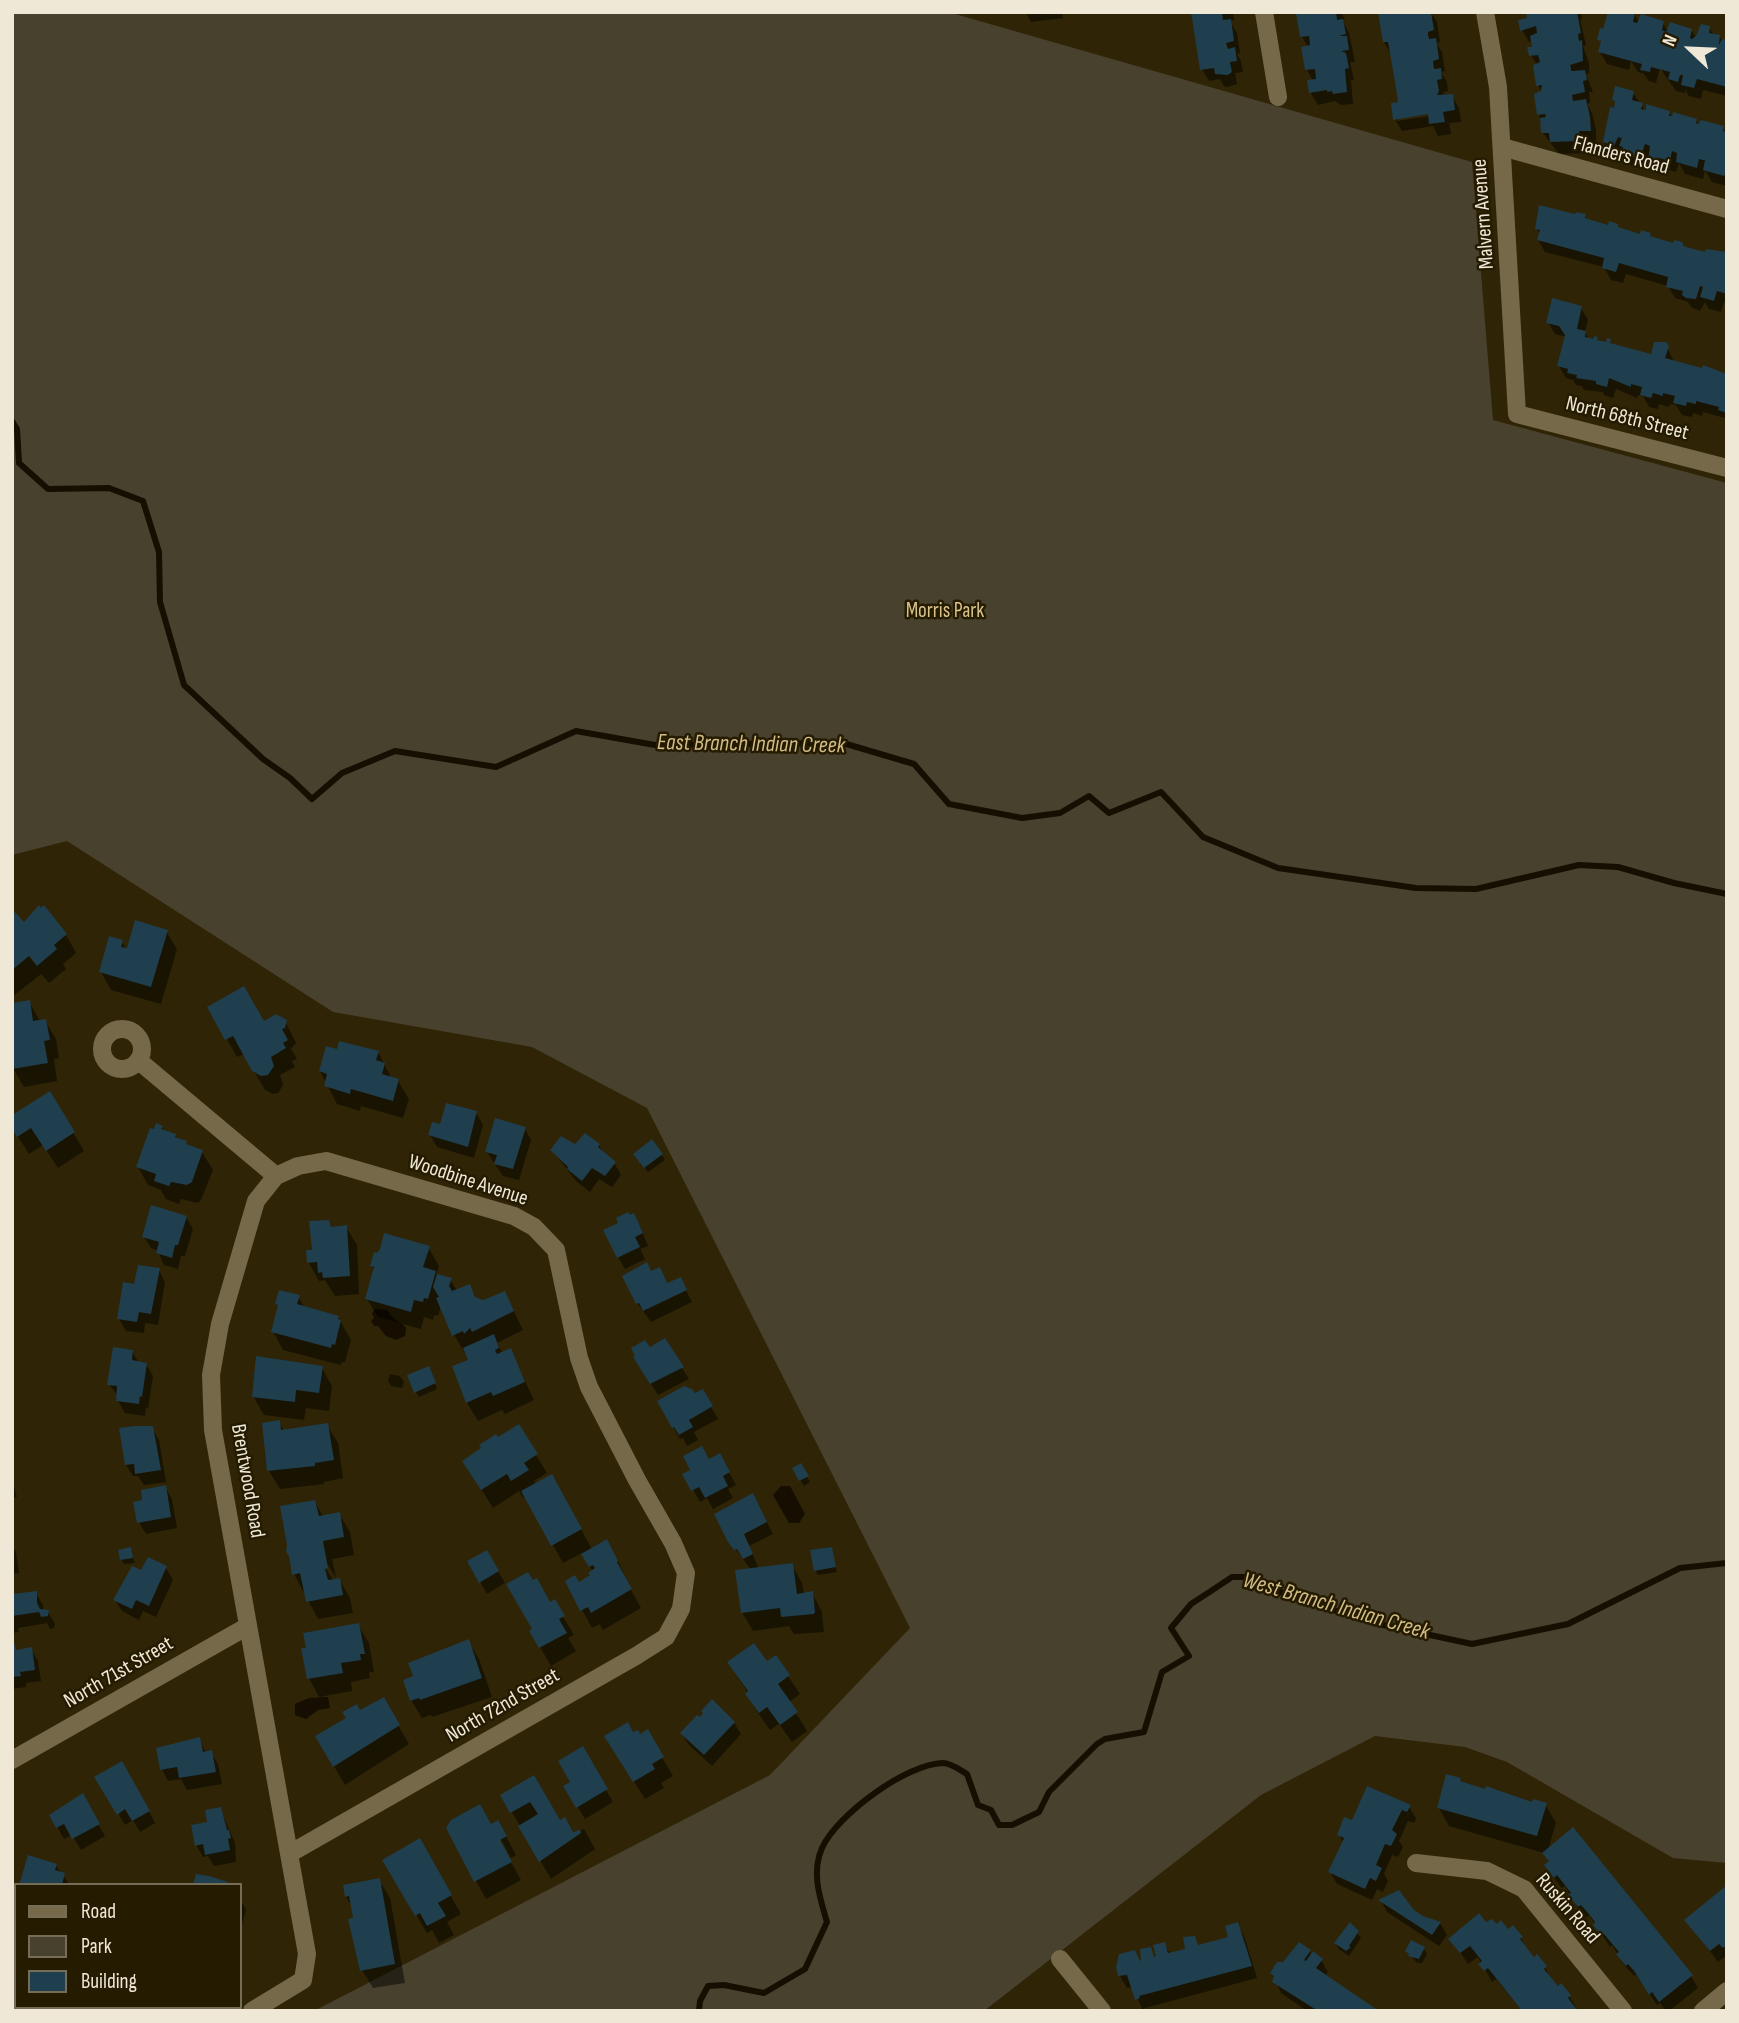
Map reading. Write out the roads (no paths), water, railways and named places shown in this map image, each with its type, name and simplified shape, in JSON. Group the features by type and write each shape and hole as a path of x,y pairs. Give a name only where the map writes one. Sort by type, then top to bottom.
{"street":[{"path":"1264,12 1278,97"},
{"name":"Malvern Avenue","path":"1485,12 1498,87 1517,414"},
{"name":"Flanders Road","path":"1502,147 1727,209"},
{"name":"North 68th Street","path":"1517,414 1727,468"},
{"path":"139,1061 276,1176"},
{"name":"Woodbine Avenue","path":"276,1176 298,1166 326,1161 514,1216 534,1227 556,1250 579,1358 589,1387 681,1560"},
{"name":"Brentwood Road","path":"252,2011 303,1980 307,1954 213,1430 211,1375 220,1324 257,1201 276,1176"},
{"name":"North 72nd Street","path":"289,1854 666,1637 681,1609 686,1573 681,1560"},
{"name":"North 71st Street","path":"12,1760 248,1626"},
{"name":"Ruskin Road","path":"1416,1863 1487,1871 1524,1889 1623,2011"},
{"path":"1060,1959 1102,2011"},
{"path":"1703,2011 1727,1992"}],"waterway":[{"name":"East Branch Indian Creek","path":"12,421 17,429 19,463 48,489 109,488 143,501 159,552 160,602 184,685 263,759 290,778 312,799 342,773 395,751 496,767 576,731 655,745 843,743 914,764 949,804 1022,818 1060,813 1089,796 1109,813 1161,792 1203,837 1278,868 1416,888 1476,889 1579,865 1618,867 1727,894"},
{"name":"West Branch Indian Creek","path":"699,2011 700,2001 708,1986 724,1985 764,1993 805,1969 827,1922 817,1876 822,1848 842,1821 892,1782 928,1766 949,1764 967,1774 978,1805 991,1810 999,1825 1012,1825 1039,1812 1049,1792 1097,1744 1105,1739 1144,1732 1162,1672 1189,1656 1171,1628 1191,1604 1232,1577 1248,1577 1292,1597 1374,1623 1472,1644 1568,1624 1680,1568 1727,1563"}],"park label":[{"name":"Morris Park","path":"945,612"}]}
